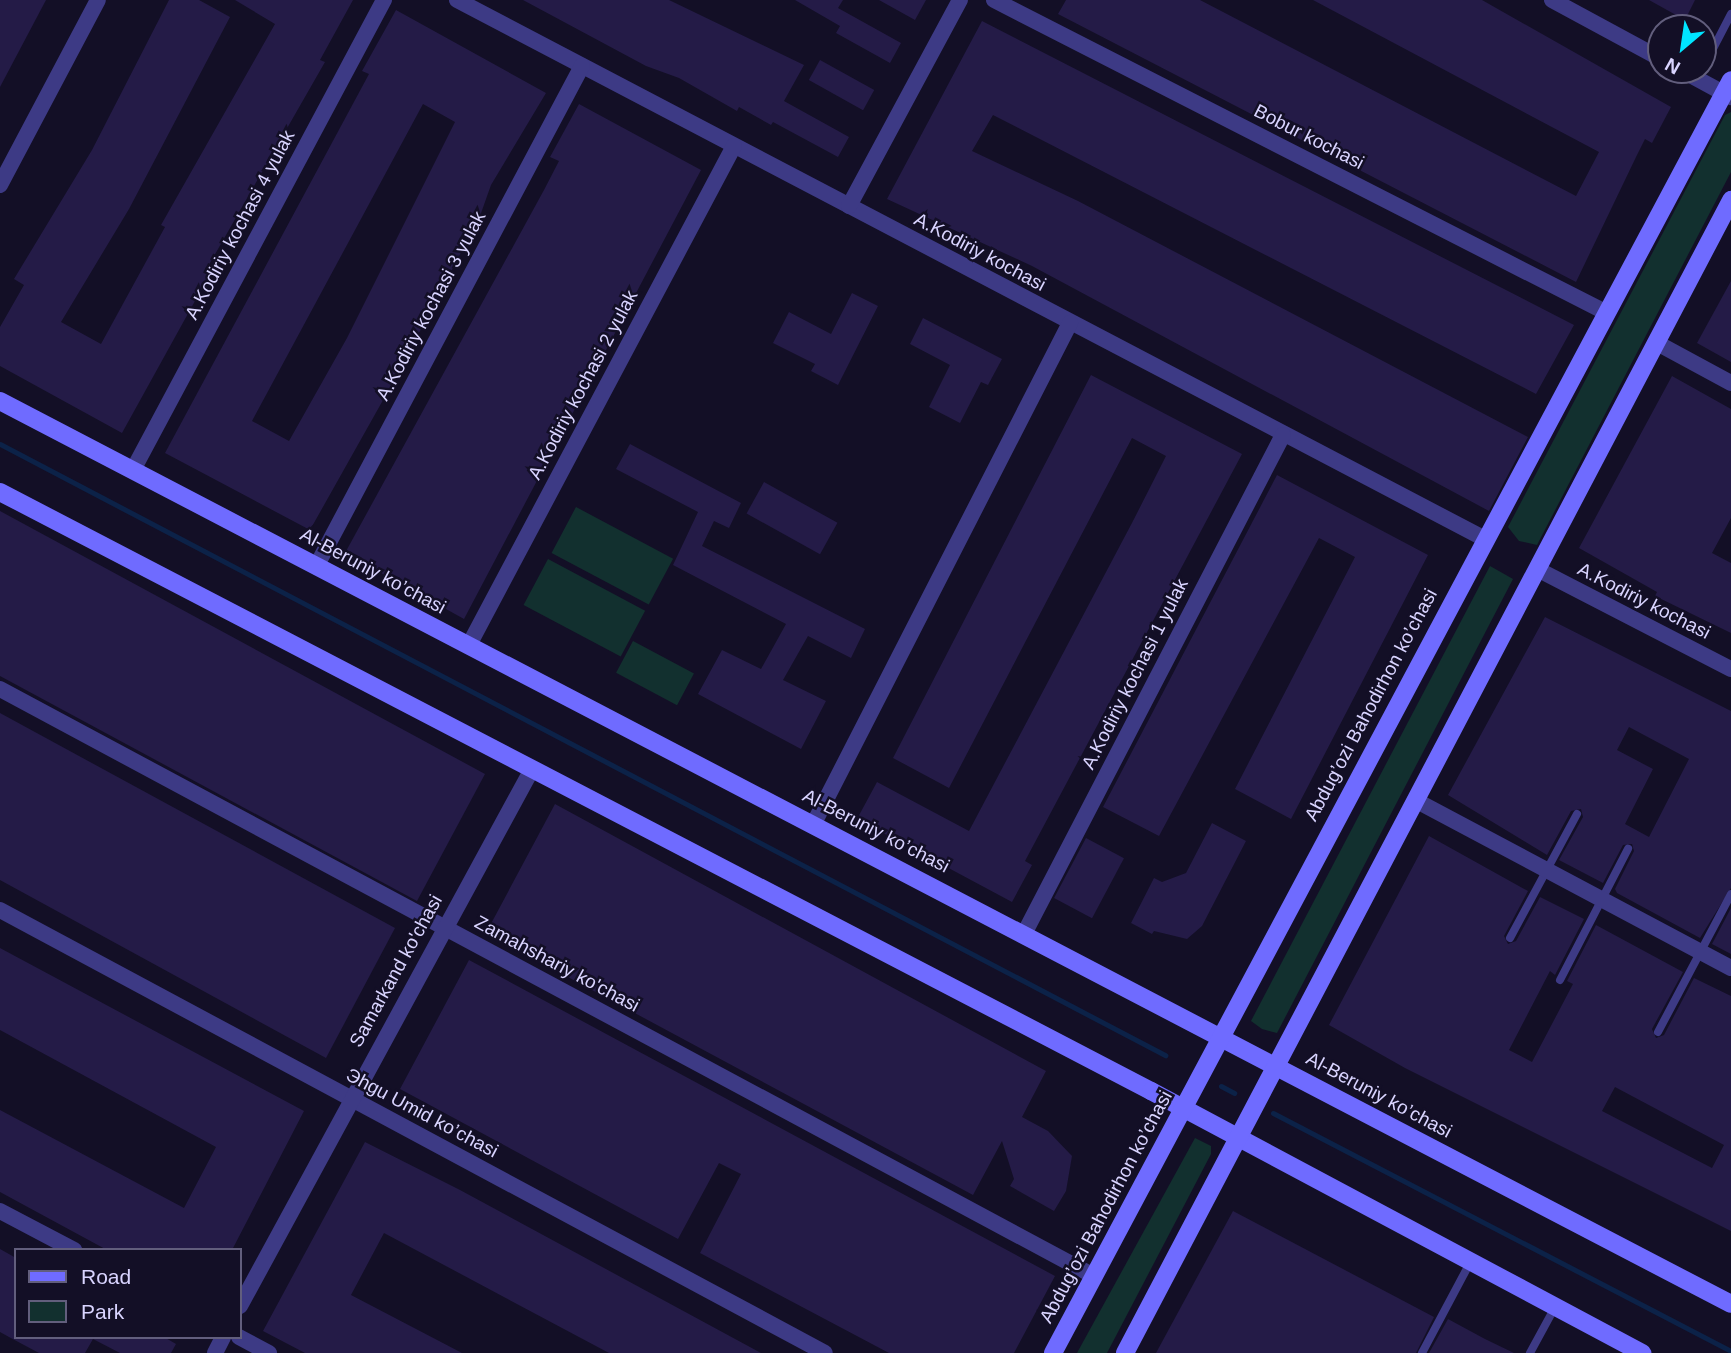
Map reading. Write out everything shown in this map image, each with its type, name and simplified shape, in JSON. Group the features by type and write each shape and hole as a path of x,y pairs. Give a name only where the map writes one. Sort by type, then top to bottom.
{"main road":[{"name":"Abdug’ozi Bahodirhon ko’chasi","path":"1053,1353 1220,1033 1605,312 1728,90"},
{"path":"1125,1353 1731,200"},
{"name":"Al-Beruniy ko’chasi","path":"0,401 1220,1033 1731,1304"},
{"path":"0,492 1238,1137 1642,1353"}],"street":[{"path":"0,186 98,0"},
{"name":"A.Kodiriy kochasi 4 yulak","path":"133,470 384,0"},
{"name":"A.Kodiriy kochasi","path":"457,0 1485,539"},
{"path":"849,206 960,0"},
{"name":"Bobur kochasi","path":"994,0 1605,312"},
{"path":"1552,0 1647,51"},
{"name":"A.Kodiriy kochasi 3 yulak","path":"317,565 582,66"},
{"name":"A.Kodiriy kochasi 2 yulak","path":"469,645 734,146"},
{"path":"814,823 1070,323"},
{"path":"1657,343 1731,383"},
{"name":"A.Kodiriy kochasi 1 yulak","path":"1025,932 1283,435"},
{"name":"A.Kodiriy kochasi","path":"1537,569 1731,669"},
{"name":"Zamahshariy ko'chasi","path":"0,689 1094,1276"},
{"name":"Samarkand ko'chasi","path":"242,1302 532,769"},
{"path":"1415,800 1731,968"},
{"name":"Эhgu Umid ko’chasi","path":"0,910 825,1353"},
{"path":"0,1211 70,1248"},
{"path":"242,1339 269,1353"}],"lane":[{"path":"1717,41 1731,14"},
{"path":"1510,938 1577,814"},
{"path":"1560,980 1628,849"},
{"path":"1658,1032 1731,894"},
{"path":"1422,1353 1471,1261"},
{"path":"1530,1353 1555,1307"}],"green space":[{"path":"1731,112 1731,172 1537,545 1519,541 1508,527 1725,115"},
{"path":"576,507 673,559 649,605 552,553"},
{"path":"548,559 645,611 621,657 524,605"},
{"path":"1490,566 1513,579 1277,1033 1262,1029 1251,1021"},
{"path":"633,641 694,673 677,705 616,673"},
{"path":"1195,1138 1211,1146 1211,1154 1107,1353 1077,1353"}],"building":[{"path":"0,0 46,0 0,87"},
{"path":"169,0 199,0 230,17 129,209 61,322 101,344 165,227 161,225 275,24 235,0 353,0 320,60 325,62 206,270 211,272 122,433 0,366 0,327 24,285 14,279 92,150"},
{"path":"523,0 669,0 804,65 784,101 849,137 838,157 773,122 771,125 739,107 737,111 679,78 646,66"},
{"path":"795,0 843,0 838,8 901,43 890,63 836,33 840,26"},
{"path":"879,0 926,0 915,20"},
{"path":"1066,0 1200,0 1576,196 1599,152 1313,0 1482,0 1671,107 1652,143 1645,139 1576,282 1058,14"},
{"path":"1649,0 1695,0 1688,14 1674,14"},
{"path":"396,10 546,93 491,185 480,216 396,377 310,530 165,453 369,74 362,71","holes":["423,104 455,122 347,338 289,441 252,421"]},
{"path":"982,21 1574,325 1536,394 993,115 972,151 1078,201 1528,437 1489,511 1032,266 887,199"},
{"path":"820,60 874,90 863,110 809,80"},
{"path":"579,104 701,170 464,619 345,553 544,190 559,161 550,157"},
{"path":"1731,281 1731,362 1697,343"},
{"path":"852,293 878,306 838,385 811,371 815,364 773,343 789,312 831,334"},
{"path":"923,318 1002,359 988,385 981,382 960,423 929,407 950,365 910,344"},
{"path":"1091,375 1242,454 1025,861 1032,865 1012,902 857,819 877,782 969,831 1133,521 1166,456 1132,438 949,788 893,758"},
{"path":"1672,376 1731,409 1731,518 1712,553 1731,563 1731,633 1655,596 1657,592 1579,548"},
{"path":"630,444 741,503 729,528 714,521 702,546 865,629 851,658 808,636 783,680 826,701 801,749 698,694 722,650 761,669 786,624 673,565 698,512 616,469"},
{"path":"1277,475 1428,555 1291,819 1235,789 1355,557 1319,538 1159,836 1103,807"},
{"path":"764,482 837,523 820,554 747,513"},
{"path":"0,511 485,774 417,901 0,676"},
{"path":"1545,617 1731,711 1731,888 1700,938 1617,893 1615,889 1634,851 1632,844 1623,845 1603,883 1559,860 1583,817 1581,809 1571,811 1547,855 1448,795","holes":["1629,727 1689,759 1649,837 1625,824 1653,769 1617,750"]},
{"path":"0,713 395,928 326,1058 0,880"},
{"path":"555,804 1046,1071 1022,1117 1048,1131 1072,1156 1066,1191 1054,1211 1010,1186 1014,1179 1002,1141 973,1195 486,933"},
{"path":"1212,823 1246,841 1202,926 1187,939 1154,931 1152,934 1131,923 1154,878 1162,882 1186,873"},
{"path":"1429,836 1528,891 1504,936 1508,944 1516,941 1540,897 1584,919 1555,975 1550,971 1509,1050 1532,1062 1573,984 1567,981 1596,925 1683,972 1652,1029 1656,1038 1664,1035 1694,978 1731,996 1731,1231 1405,1068 1329,1025","holes":["1615,1087 1724,1145 1712,1168 1602,1111"]},
{"path":"1086,838 1124,858 1092,918 1054,898"},
{"path":"1731,908 1731,954 1712,944"},
{"path":"0,948 304,1111 233,1248 103,1248 0,1192 0,1110 184,1208 216,1147 0,1030"},
{"path":"469,960 1055,1276 1014,1353 889,1353 700,1253 741,1174 719,1163 678,1239 400,1089"},
{"path":"365,1142 460,1190 761,1353 609,1353 384,1233 351,1295 462,1353 305,1353 263,1331"},
{"path":"1233,1211 1434,1317 1416,1353 1156,1353"},
{"path":"0,1249 14,1257 14,1339 93,1339 85,1353 39,1353 0,1332"},
{"path":"1448,1319 1485,1339 1514,1353 1429,1353"},
{"path":"93,1339 167,1339 176,1344 171,1353 120,1353"}],"waterway":[{"path":"0,444 1165,1055"},
{"path":"1221,1086 1234,1093"},
{"path":"1273,1113 1731,1351"}]}
